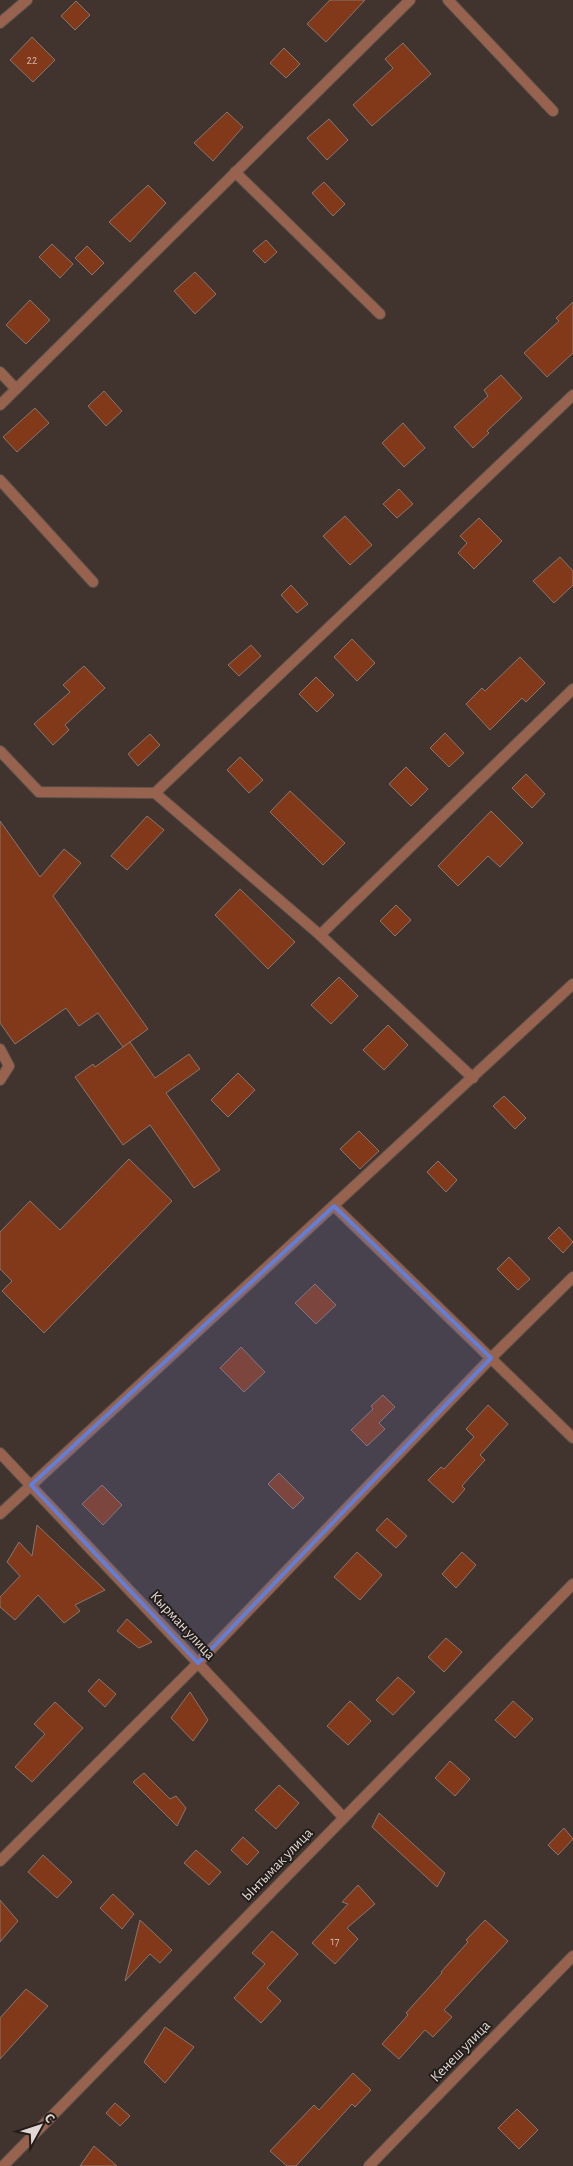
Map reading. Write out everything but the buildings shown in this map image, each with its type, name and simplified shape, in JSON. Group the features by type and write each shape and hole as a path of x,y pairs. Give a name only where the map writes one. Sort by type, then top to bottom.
{"street":[{"path":"0,24 27,0"},
{"path":"0,405 410,0"},
{"path":"448,0 553,111"},
{"path":"235,172 380,314"},
{"path":"0,372 16,389"},
{"path":"155,793 573,395"},
{"path":"0,480 93,582"},
{"path":"320,935 573,688"},
{"path":"0,751 39,792 155,793 320,935 472,1078"},
{"path":"0,1514 573,984"},
{"path":"0,1049 9,1066 0,1080"},
{"path":"334,1206 573,1438"},
{"path":"0,1861 198,1663 491,1358 573,1277"},
{"name":"Кырман улица","path":"0,1453 343,1817"},
{"name":"Ынтымак улица","path":"3,2166 573,1584"},
{"name":"Кенеш улица","path":"369,2166 573,1956"}],"highlighted area":[{"path":"334,1206 491,1358 198,1663 31,1485"}]}
